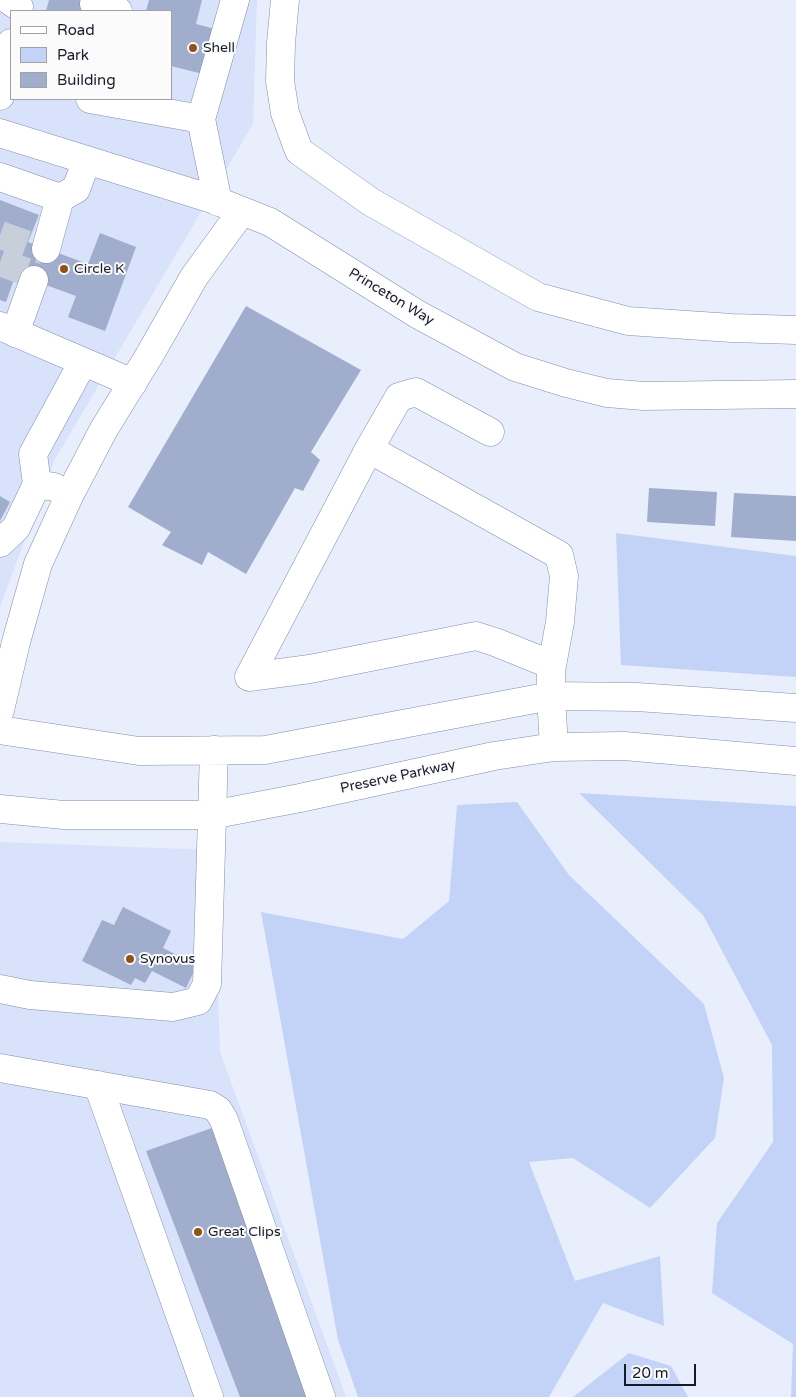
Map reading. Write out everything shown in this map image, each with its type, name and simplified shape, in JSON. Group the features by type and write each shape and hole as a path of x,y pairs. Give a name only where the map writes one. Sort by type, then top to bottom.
{"street":[{"path":"0,710 9,631 38,564 72,491 104,429 194,277 230,206 202,119 235,0"},
{"path":"285,0 280,81 285,113 299,151 371,202 538,297 628,320 732,328 796,330"},
{"path":"5,88 10,50"},
{"path":"99,100 202,119"},
{"name":"Princeton Way","path":"0,133 230,206 270,222 417,314 515,367 606,393 652,396 796,394"},
{"path":"46,249 60,198 76,189 87,160"},
{"path":"0,177 60,198"},
{"path":"34,280 7,329 132,383"},
{"path":"0,543 16,528 37,484 33,454 83,362"},
{"path":"490,432 416,392 399,397 369,449 248,677 328,666 476,636 552,665"},
{"path":"369,449 558,555 564,576 560,622 552,665 551,696 554,747"},
{"path":"37,484 72,491"},
{"path":"0,730 139,751 265,750 551,696 637,697 796,708"},
{"name":"Preserve Parkway","path":"0,809 64,815 211,815 300,798 494,756 554,747 624,746 796,761"},
{"path":"0,989 30,994 172,1007 198,1001 207,984 214,750"},
{"path":"0,1068 210,1104 218,1110 224,1120 322,1397"},
{"path":"98,1085 209,1397"}],"shaded area":[{"path":"0,0 257,0 253,124 54,461 0,607"},
{"path":"0,842 213,850 220,1052 346,1397 0,1397"}],"green space":[{"path":"616,533 796,556 796,677 621,665"},
{"path":"579,793 796,806 796,1397 791,1397 793,1344 712,1293 717,1223 773,1142 772,1045 703,915"},
{"path":"517,802 569,875 704,1004 724,1078 715,1138 650,1208 573,1158 529,1162 575,1281 660,1256 664,1326 603,1303 549,1397 358,1397 338,1340 261,912 403,939 449,901 457,805"},
{"path":"629,1353 671,1366 688,1397 573,1397"}],"building":[{"path":"49,0 96,0 93,10 46,10"},
{"name":"Shell","path":"149,0 202,0 196,24 219,30 207,75 172,66 172,10 146,10"},
{"name":"Circle K","path":"0,200 39,215 28,242 88,264 100,233 136,247 105,331 68,317 76,296 16,274 6,302 0,300"},
{"path":"246,306 361,370 311,452 320,460 303,491 295,488 246,574 208,552 202,565 162,545 171,532 128,507"},
{"path":"649,488 717,492 715,526 647,522"},
{"path":"734,493 796,496 796,541 731,537"},
{"path":"0,496 10,502 0,521"},
{"path":"123,907 171,931 163,948 197,965 186,988 152,971 145,983 135,978 131,985 82,961 102,920 114,925"},
{"path":"212,1128 310,1397 240,1397 146,1151"}],"tunnel":[{"path":"0,235 45,251"},
{"path":"0,262 35,275"}],"place":[{"name":"Shell","path":"193,48"},
{"name":"Circle K","path":"64,269"},
{"name":"Synovus","path":"130,959"},
{"name":"Great Clips","path":"198,1232"}]}
